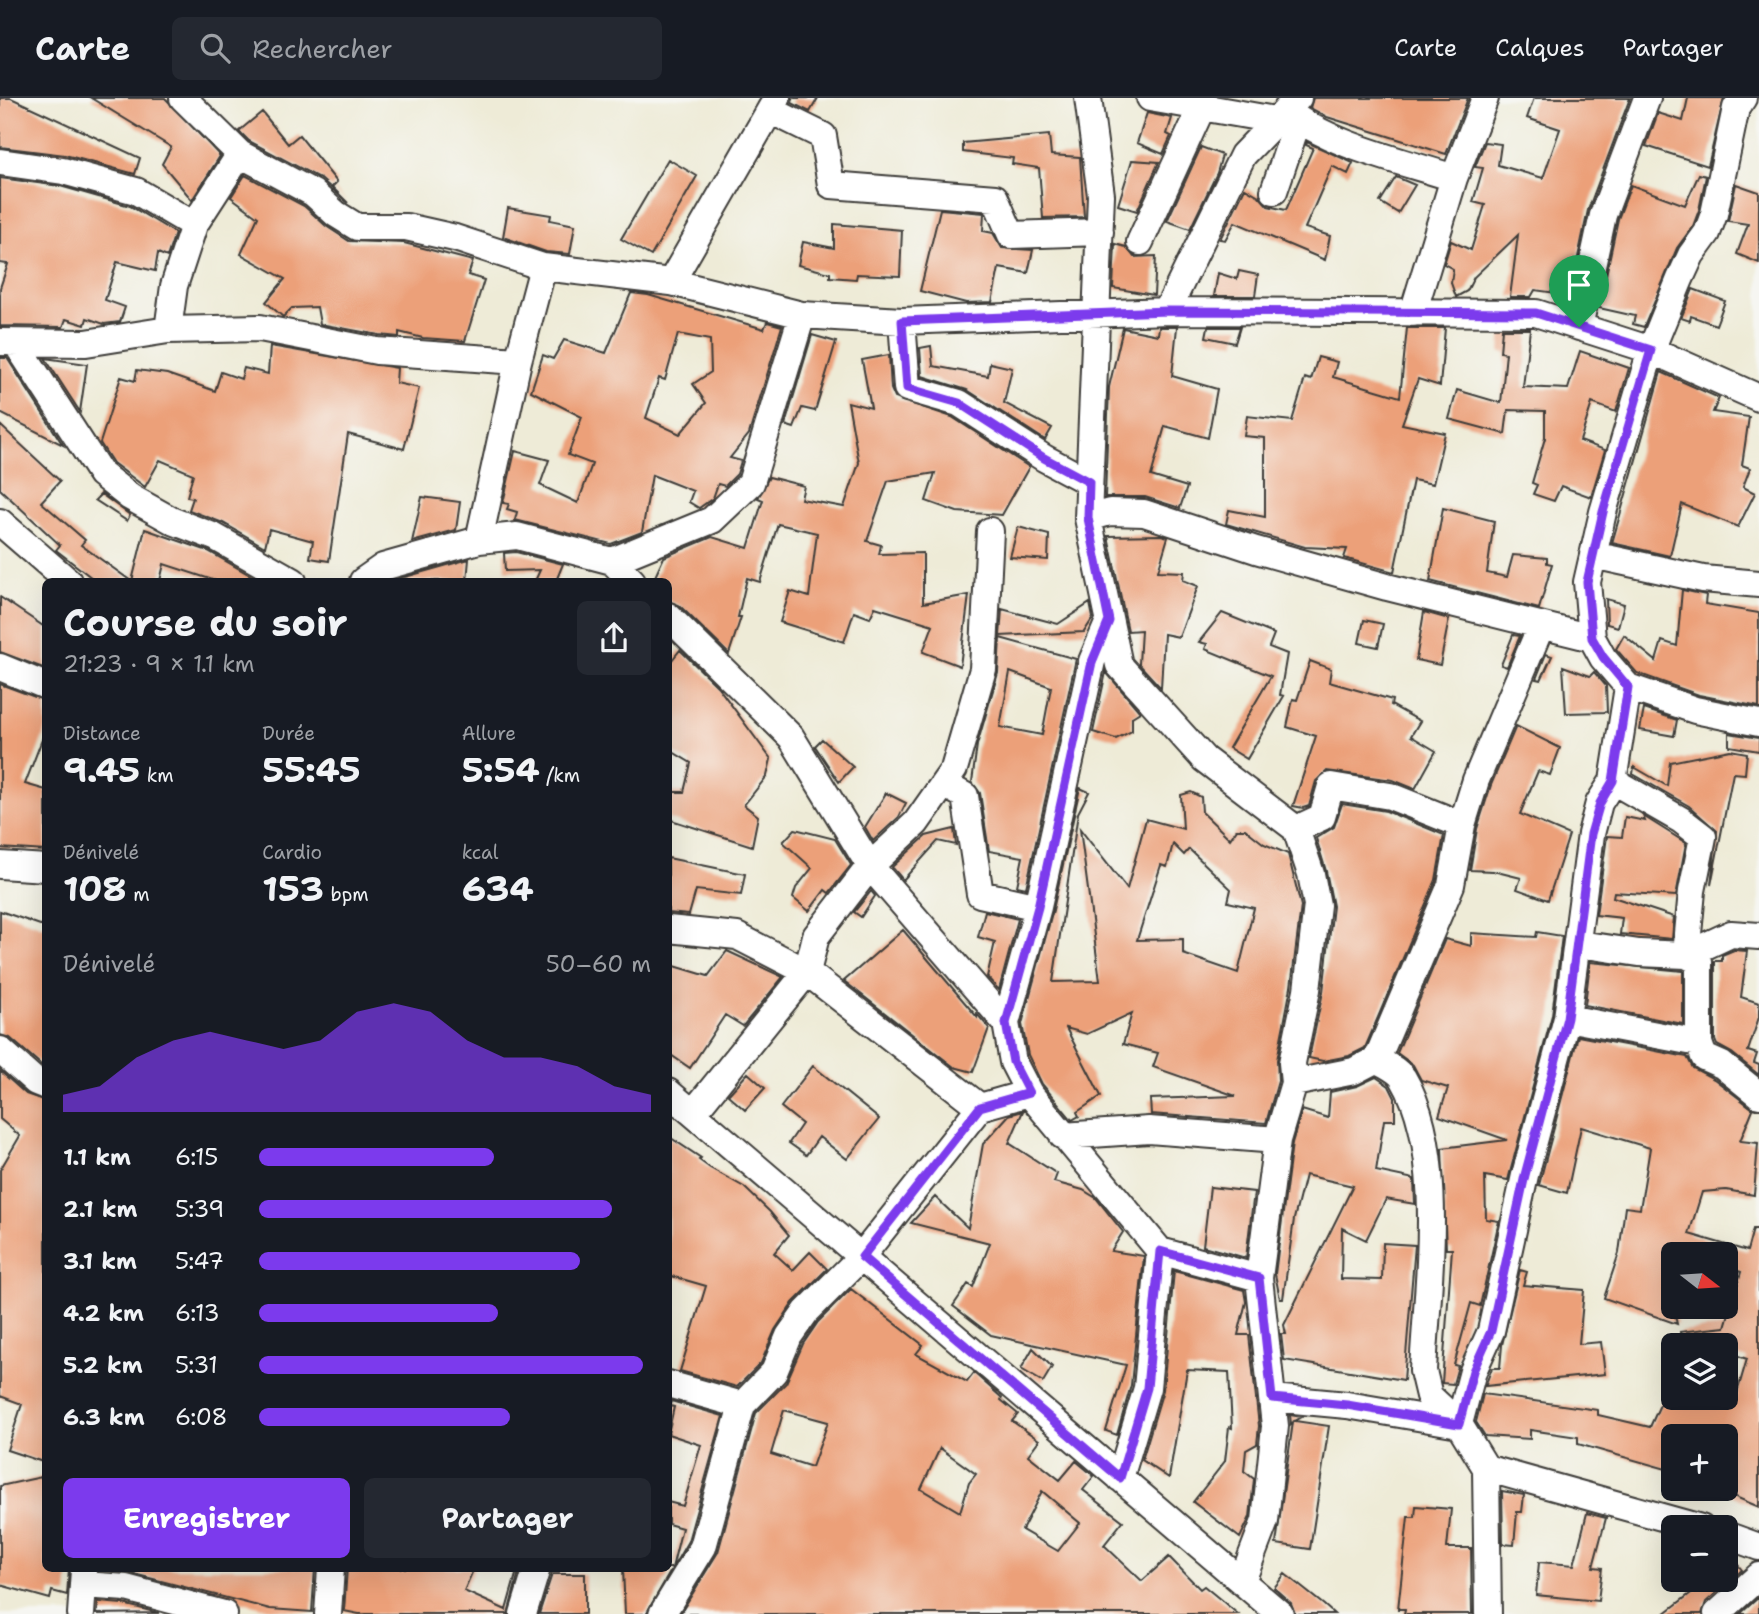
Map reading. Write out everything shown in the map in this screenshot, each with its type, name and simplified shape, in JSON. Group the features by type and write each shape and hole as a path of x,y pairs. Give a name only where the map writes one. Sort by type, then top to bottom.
{"street":[{"path":"183,98 240,154 313,193 335,214 357,227 406,227 455,238 543,267 671,282 802,315 902,321 1167,311 1536,313 1651,350 1759,398"},
{"path":"1088,98 1101,195 1088,518 1119,665 1204,759 1296,829 1311,874 1317,905 1307,990 1292,1063 1294,1083 1278,1140 1259,1278 1275,1426 1265,1521 1242,1581"},
{"path":"1150,98 1202,107 1289,112 1354,145 1454,178"},
{"path":"1413,313 1454,178 1485,98"},
{"path":"1579,327 1603,215 1647,98"},
{"path":"1743,98 1736,108 1707,233 1691,255 1651,350 1603,512 1587,582 1592,638 1603,657 1628,687 1695,710 1759,723"},
{"path":"671,282 774,104 823,136 831,185 995,198 1011,235 1100,232"},
{"path":"1140,242 1202,107"},
{"path":"1274,191 1289,112"},
{"path":"1167,311 1243,155 1289,112"},
{"path":"168,330 174,286 194,225 240,154"},
{"path":"0,162 64,171 136,191 194,225"},
{"path":"479,540 519,360 543,267"},
{"path":"612,561 712,520 751,483 802,315"},
{"path":"902,321 907,388 959,403 1044,458 1089,482"},
{"path":"8,343 86,344 168,330 260,328 377,351 519,360"},
{"path":"8,343 101,474 130,497 173,521 215,537 288,578"},
{"path":"1088,518 1110,512 1144,513 1373,584 1592,638"},
{"path":"0,522 65,578"},
{"path":"693,1113 807,972 816,936 870,866 916,823 954,769 983,669 990,531"},
{"path":"367,578 383,567 479,540 517,536 612,561 629,578"},
{"path":"1593,555 1703,579 1759,584"},
{"path":"672,620 791,737 870,866 1006,1023"},
{"path":"1109,621 1092,662 1075,727 1063,799 1038,907 1006,1023 1013,1062 1029,1093 1160,1251 1259,1278"},
{"path":"1294,1083 1354,1071 1377,1059 1451,885 1462,825 1476,780 1541,626"},
{"path":"0,667 42,684"},
{"path":"1459,1424 1473,1371 1491,1331 1525,1175 1567,1018 1579,944 1591,834 1600,803 1613,781 1628,687"},
{"path":"1613,781 1681,820 1703,836 1692,891 1686,955"},
{"path":"944,783 965,796 981,894 1038,907"},
{"path":"1296,829 1322,817 1331,786 1390,796 1462,825"},
{"path":"0,865 42,868"},
{"path":"672,929 737,936 807,972 980,1107"},
{"path":"1686,955 1731,934 1759,936"},
{"path":"1579,944 1639,953 1686,955 1699,961 1699,1043 1704,1056 1722,1065 1759,1095"},
{"path":"1567,1018 1699,1043"},
{"path":"0,1050 36,1083 42,1085"},
{"path":"1377,1059 1402,1075 1422,1120 1430,1192 1423,1371 1429,1396 1459,1424 1486,1468 1488,1614"},
{"path":"662,1614 703,1547 742,1405 774,1372 789,1336 806,1312 862,1257 980,1107 1029,1093"},
{"path":"672,1095 1280,1614"},
{"path":"1063,1136 1149,1130 1278,1140"},
{"path":"1120,1478 1147,1388 1160,1251"},
{"path":"672,1385 742,1405"},
{"path":"1272,1398 1347,1405 1459,1424"},
{"path":"1486,1468 1661,1517"},
{"path":"1738,1539 1759,1547"},
{"path":"328,1614 331,1572"},
{"path":"523,1614 536,1572"},
{"path":"1717,1614 1759,1576"},
{"path":"81,1614 84,1577 224,1614"}],"building":[{"path":"0,98 11,98 140,158 135,174 65,155 0,147"},
{"path":"91,98 165,98 220,156 192,200 162,164 171,147"},
{"path":"793,98 818,98 810,112 792,103"},
{"path":"1313,98 1468,98 1446,154 1327,117 1310,108"},
{"path":"1534,98 1630,98 1588,210 1570,295 1535,290 1531,297 1510,297 1518,235 1474,277 1467,291 1456,297 1451,283 1453,269 1444,264 1451,241 1471,250 1485,205 1473,202 1483,168 1475,167 1485,142 1501,144 1498,165 1543,178 1560,129 1527,118"},
{"path":"1688,98 1724,98 1708,166 1646,146 1658,113 1683,121"},
{"path":"262,112 288,144 299,135 337,182 332,187 348,203 321,179 249,141 239,131"},
{"path":"1147,113 1172,118 1167,134 1171,136 1163,154 1137,143"},
{"path":"1049,135 1051,155 1080,157 1084,217 1043,218 1039,168 1012,164 1013,158 963,152 963,143"},
{"path":"1307,142 1353,163 1348,174 1332,166 1305,228 1330,236 1325,260 1235,222 1225,240 1220,239 1245,188 1259,196 1268,206 1286,210 1313,148 1306,145"},
{"path":"1201,147 1222,155 1217,173 1190,229 1167,221"},
{"path":"668,159 697,176 651,256 621,239"},
{"path":"1132,160 1159,162 1137,211 1118,205"},
{"path":"1699,174 1706,176 1699,210 1693,226 1677,248 1644,327 1633,324 1635,316 1599,308 1618,219 1631,185 1685,205"},
{"path":"245,175 304,206 326,226 349,241 404,243 473,261 468,275 484,280 465,341 423,338 399,332 399,337 379,335 320,324 317,307 292,308 283,317 266,302 285,279 241,254 258,217 231,197"},
{"path":"1396,177 1415,185 1398,213 1380,202"},
{"path":"0,178 60,186 130,206 175,233 167,257 158,253 155,271 117,262 105,300 125,307 120,322 104,324 87,318 85,325 66,319 63,327 0,326 0,288 8,264 0,263"},
{"path":"1736,184 1759,192 1759,263 1737,254 1748,224 1728,221"},
{"path":"508,208 551,215 550,220 575,225 570,254 546,252 503,237"},
{"path":"940,209 984,213 983,231 993,233 1002,248 1033,250 1028,273 999,268 992,302 966,303 920,291"},
{"path":"834,224 902,230 900,276 857,274 856,279 830,277 830,273 798,265 803,242 834,248"},
{"path":"1115,244 1126,247 1134,257 1156,256 1154,295 1113,288"},
{"path":"1239,271 1258,275 1255,296 1214,296 1218,273 1237,279"},
{"path":"1693,289 1725,301 1716,325 1691,316 1690,321 1681,318"},
{"path":"631,293 648,295 764,329 767,322 782,326 749,434 730,458 741,461 737,474 725,486 718,484 713,498 699,508 689,502 693,491 652,475 642,532 611,544 515,520 517,512 507,509 509,504 503,503 515,451 549,460 540,485 578,503 592,464 568,455 582,417 531,391 543,355 553,359 564,340 606,353","holes":["678,334 710,340 711,372 693,384 706,403 680,434 646,418 659,378 665,380"]},
{"path":"1159,327 1177,327 1172,376 1217,389 1208,438 1165,426 1151,476 1187,487 1180,508 1145,497 1105,497 1109,387 1123,328 1158,335"},
{"path":"1208,327 1240,327 1235,343 1206,337"},
{"path":"1407,328 1445,328 1440,386 1418,379 1402,424 1445,433 1433,484 1413,480 1394,572 1344,558 1347,549 1305,547 1226,524 1229,510 1265,517 1265,438 1244,436 1247,416 1292,421 1305,378 1311,380 1318,357 1337,362 1333,377 1400,397"},
{"path":"1502,329 1530,329 1523,387 1568,389 1580,351 1629,368 1616,412 1592,403 1580,441 1605,450 1591,497 1561,486 1554,501 1533,494 1537,485 1532,483 1545,438 1545,411 1508,410 1505,434 1449,419 1457,390 1501,403 1506,353 1500,352"},
{"path":"812,335 836,342 815,411 802,408 794,428 785,425"},
{"path":"270,346 397,368 396,383 419,388 404,449 348,434 329,561 310,558 313,541 269,529 265,547 223,523 189,510 193,498 187,497 193,474 160,460 145,487 113,463 100,443 121,377 135,381 137,370 167,374 215,391 221,372 241,379 244,368 268,374"},
{"path":"931,346 933,366 988,376 990,363 1012,368 1004,403 1052,428 1045,440 967,390 922,376 920,348"},
{"path":"889,355 891,389 895,398 952,417 1029,467 1002,515 957,512 926,501 935,473 888,481 867,541 881,545 879,554 923,553 923,603 969,595 960,666 923,652 933,625 875,607 870,618 854,612 844,642 780,622 790,591 809,597 817,533 778,524 760,582 747,578 738,617 741,617 729,654 679,605 672,602 672,578 654,578 664,557 712,537 748,548 763,500 758,498 769,477 804,486 801,499 844,507 859,463 848,402 871,408 862,360"},
{"path":"0,358 7,358 63,445 0,413"},
{"path":"45,358 87,364 80,412"},
{"path":"1661,372 1719,398 1713,412 1749,417 1742,465 1750,468 1743,487 1755,493 1738,527 1682,504 1670,556 1612,543"},
{"path":"0,425 60,481 41,502 85,540 81,545 127,578 92,578 56,550 60,545 0,489"},
{"path":"101,494 130,515 127,521 95,500"},
{"path":"422,497 460,502 456,530 412,542"},
{"path":"1443,508 1494,521 1487,573 1507,577 1513,555 1547,558 1547,563 1552,564 1539,609 1430,581"},
{"path":"1018,527 1049,535 1048,560 1010,557"},
{"path":"145,529 208,551 255,578 207,578 164,564 161,578 133,578"},
{"path":"1108,536 1168,537 1158,571 1184,572 1183,580 1198,586 1179,637 1164,634 1161,688 1139,664 1141,630 1128,631"},
{"path":"516,552 563,564 557,578 536,578 540,570 505,571 504,553"},
{"path":"469,559 467,578 402,578"},
{"path":"1682,590 1706,595 1705,604 1759,613 1759,707 1699,695 1637,673 1616,649 1624,635 1656,661 1662,641 1677,646"},
{"path":"0,597 42,625 42,668 0,652"},
{"path":"1606,599 1624,604 1618,627 1607,624"},
{"path":"1090,603 1093,618 1084,632 1000,636 1002,609 1058,624"},
{"path":"1424,612 1449,619 1440,665 1416,660"},
{"path":"1222,613 1274,634 1269,647 1287,654 1280,695 1284,696 1247,759 1229,748 1271,676 1205,649 1207,644 1199,642"},
{"path":"1364,620 1383,624 1378,647 1359,643"},
{"path":"1513,635 1520,636 1507,667 1501,665"},
{"path":"1000,638 1076,659 1026,888 1017,886 1023,857 989,851 980,793 972,782 977,745 998,673","holes":["1010,672 1051,687 1042,735 1000,727"]},
{"path":"680,650 718,687 771,759 767,776 744,805 758,816 752,846 672,820 672,792 684,792 691,763 672,751 672,660"},
{"path":"1546,654 1552,656 1541,680 1536,679"},
{"path":"1310,661 1331,669 1329,682 1392,700 1391,705 1420,721 1411,736 1436,751 1415,789 1393,780 1327,771 1316,781 1309,806 1293,806 1316,736 1287,727 1293,699 1297,700"},
{"path":"1563,666 1590,676 1594,672 1606,686 1607,712 1566,713"},
{"path":"1106,672 1140,712 1132,717 1132,731 1116,739 1093,732"},
{"path":"0,684 42,700 42,739 25,784 42,789 42,851 0,848"},
{"path":"1644,709 1677,720 1674,736 1640,730"},
{"path":"1516,726 1560,748 1550,775 1538,771 1520,814 1569,835 1548,900 1517,889 1521,878 1493,871 1470,870 1477,829 1491,785"},
{"path":"1729,733 1759,738 1759,751 1729,746"},
{"path":"822,739 853,767 839,782 815,746"},
{"path":"1730,750 1747,753 1745,774 1733,773 1711,885 1717,831 1689,806 1633,774 1634,767 1667,786 1670,762"},
{"path":"1080,788 1089,792 1078,813 1053,982 1100,981 1080,829 1127,889 1146,819 1183,829 1181,795 1191,792 1201,797 1202,812 1230,839 1237,829 1245,829 1264,844 1288,854 1301,906 1291,987 1277,1060 1278,1081 1266,1123 1151,1114 1150,1099 1236,1096 1153,1067 1158,1053 1123,1044 1132,1013 1087,1034 1066,1028 1101,1096 1077,1112 1079,1116 1072,1120 1042,1084 1028,1055 1022,1024 1053,910","holes":["1173,844 1184,855 1189,849 1231,889 1228,902 1254,908 1238,973 1183,954 1183,939 1137,940 1161,865 1167,867"]},
{"path":"886,793 906,803 899,817 873,841 865,827"},
{"path":"1342,804 1386,811 1444,835 1436,880 1365,1048 1349,1056 1323,1061 1309,1058 1323,992 1333,906 1316,838 1334,827"},
{"path":"1643,816 1686,843 1676,896 1614,892 1613,897 1674,917 1672,939 1620,934 1622,918 1596,915 1607,836 1622,837 1625,817 1645,821"},
{"path":"795,829 835,839 851,865 829,893 825,890 809,911 793,898 796,888 812,868 783,842"},
{"path":"954,829 956,845 938,841 903,880 892,867 926,836"},
{"path":"672,859 745,874 741,895 696,890 689,915 672,913"},
{"path":"871,891 875,896 861,917 854,912"},
{"path":"0,911 42,926 42,1066 10,1038 0,1035"},
{"path":"985,911 1018,919 999,990 987,977 995,942 978,937"},
{"path":"903,930 989,1028 973,1072 954,1067 844,981"},
{"path":"1537,932 1562,936 1552,1015 1508,1180 1485,1176 1486,1219 1499,1221 1480,1306 1471,1303 1454,1365 1458,1366 1453,1384 1442,1383 1452,1249 1446,1249 1442,1148 1507,1140 1439,1116 1448,1088 1421,1080 1413,1065 1397,1053 1445,939 1471,946 1471,933 1536,937"},
{"path":"1734,950 1747,951 1741,997 1759,1003 1759,1017 1748,1051 1757,1054 1754,1063 1759,1065 1759,1075 1732,1053 1717,1045 1715,1040 1715,961 1722,961 1722,955"},
{"path":"727,951 783,977 743,1026 725,1015 690,1068 672,1056 672,965 708,976"},
{"path":"1590,962 1683,971 1683,1024 1585,1005"},
{"path":"1578,1036 1687,1057 1693,1068 1714,1079 1753,1109 1740,1141 1758,1143 1754,1195 1726,1190 1702,1192 1689,1234 1716,1242 1661,1242 1661,1318 1604,1298 1619,1253 1625,1207 1640,1209 1650,1148 1581,1127 1567,1193 1539,1185"},
{"path":"813,1066 879,1119 847,1159 819,1137 806,1155 789,1143 802,1124 781,1107"},
{"path":"0,1071 26,1094 42,1100 42,1462 7,1450 22,1404 0,1396 0,1170 20,1136 0,1119"},
{"path":"748,1073 765,1088 745,1110 728,1095"},
{"path":"1376,1077 1389,1086 1395,1098 1395,1120 1384,1120 1376,1171 1414,1179 1415,1204 1386,1199 1366,1240 1342,1228 1341,1279 1382,1280 1383,1243 1415,1245 1404,1380 1284,1360 1281,1334 1286,1334 1284,1325 1353,1186 1305,1175 1294,1219 1283,1299 1280,1299 1275,1274 1292,1143 1302,1110 1328,1118 1330,1092 1357,1086"},
{"path":"1023,1111 1009,1143 1057,1174 1054,1182 1083,1190 1096,1198 1123,1232 1111,1251 1144,1256 1131,1385 1117,1435 1106,1431 1126,1365 991,1335 953,1306 968,1284 973,1287 990,1243 911,1223 935,1197 968,1228 983,1144 1009,1115"},
{"path":"672,1139 701,1158 699,1160 710,1168 744,1187 770,1212 789,1235 774,1253 793,1270 810,1252 827,1269 793,1303 775,1330 761,1363 737,1387 680,1371 706,1286 672,1276"},
{"path":"1210,1187 1254,1192 1246,1258 1203,1246"},
{"path":"1753,1229 1759,1229 1759,1507 1738,1498 1738,1424 1661,1424 1661,1468 1578,1444 1578,1437 1530,1430 1530,1439 1485,1436 1476,1422 1483,1394 1598,1410 1598,1415 1650,1427 1661,1402 1661,1410 1738,1410 1738,1390 1747,1359 1738,1356 1738,1333 1680,1332 1725,1327 1727,1320 1738,1320 1738,1282 1741,1272 1738,1271 1738,1248 1747,1251"},
{"path":"1520,1270 1527,1272 1523,1285 1584,1290 1579,1344 1601,1342 1605,1374 1485,1386 1492,1368 1500,1368 1502,1345"},
{"path":"1174,1271 1244,1290 1246,1302 1238,1335 1249,1335 1259,1426 1257,1444 1246,1450 1244,1471 1254,1479 1250,1517 1240,1538 1193,1502 1225,1461 1229,1427 1232,1428 1229,1372 1187,1370 1169,1478 1142,1460 1163,1390"},
{"path":"851,1289 923,1345 916,1354 967,1382 974,1373 1018,1414 1012,1421 1039,1440 1028,1455 1060,1480 1076,1461 1094,1476 1083,1490 1123,1521 1104,1545 1142,1581 1169,1557 1200,1589 1204,1586 1238,1614 680,1614 718,1552 756,1413 786,1383 803,1344 818,1322","holes":["784,1410 828,1422 812,1467 771,1454","940,1448 976,1474 969,1483 960,1512 921,1489","1042,1491 1080,1523 1058,1551 1022,1530"]},
{"path":"1033,1348 1052,1367 1043,1382 1021,1369"},
{"path":"672,1401 723,1416 688,1541 672,1569 682,1528 672,1525 672,1503 683,1506 701,1445 672,1435"},
{"path":"1290,1415 1302,1417 1295,1421 1329,1426 1310,1549 1276,1544 1293,1422 1291,1424"},
{"path":"42,1477 42,1572 69,1572 67,1595 52,1591 50,1599 0,1585 0,1486"},
{"path":"1502,1491 1524,1495 1522,1512 1517,1512 1514,1545 1503,1544"},
{"path":"1416,1506 1451,1509 1447,1548 1471,1548 1472,1614 1404,1614 1405,1609 1398,1609 1408,1517 1415,1517"},
{"path":"1587,1513 1606,1518 1593,1567 1602,1568 1598,1601 1536,1595 1539,1562 1574,1565"},
{"path":"124,1572 315,1572 312,1612 270,1609"},
{"path":"347,1572 472,1572 464,1591 506,1610 517,1572 519,1572 508,1614 359,1614 344,1611"},
{"path":"623,1572 670,1572 646,1614 625,1614"},
{"path":"552,1574 585,1574 585,1614 539,1614"},
{"path":"1285,1574 1334,1614 1295,1614 1291,1603 1274,1588"},
{"path":"1692,1592 1717,1592 1706,1602 1702,1614 1664,1614"},
{"path":"1759,1597 1759,1614 1740,1614"},
{"path":"98,1602 123,1604 159,1613 97,1614"}],"route":[{"path":"1167,311 1536,313 1579,327 1651,350 1603,512 1587,582 1592,638 1603,657 1628,687 1613,781 1600,803 1591,834 1579,944 1567,1018 1525,1175 1491,1331 1473,1371 1459,1424 1347,1405 1272,1398 1259,1278 1160,1251 1151,1322 1147,1388 1120,1478 862,1257 980,1107 1029,1093 1013,1062 1006,1023 1038,907 1063,799 1075,727 1092,662 1109,621 1088,518 1089,482 1044,458 959,403 907,388 902,321 1167,311"}]}
